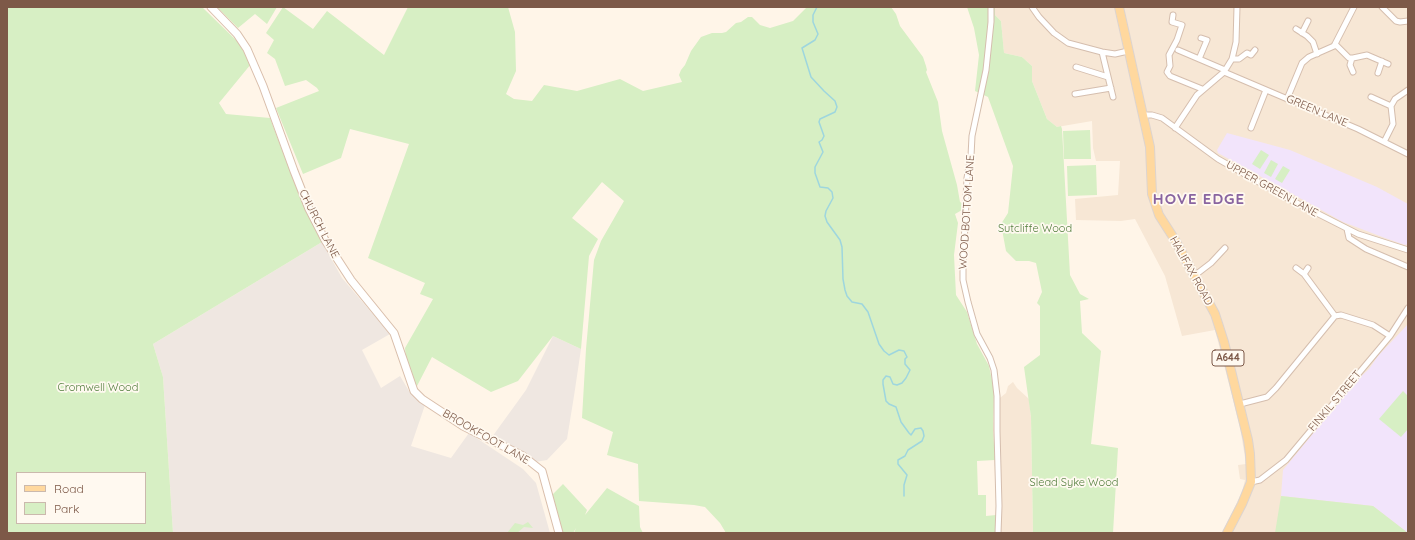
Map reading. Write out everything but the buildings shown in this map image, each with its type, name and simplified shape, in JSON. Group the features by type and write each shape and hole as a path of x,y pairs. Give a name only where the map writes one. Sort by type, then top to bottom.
{"main road":[{"name":"HALIFAX ROAD","path":"1119,7 1150,147 1152,194 1159,215 1215,314 1240,404 1250,454 1251,482 1242,504 1227,533"}],"street":[{"name":"CHURCH LANE","path":"211,7 237,34 250,56 263,86 309,209 325,240 351,280 394,333 414,391 435,408"},
{"name":"WOOD BOTTOM LANE","path":"991,7 986,70 972,136 966,201 963,280 977,334 990,358 994,370 997,396 998,533"},
{"path":"1032,7 1039,17 1062,40 1074,46 1115,54 1128,51"},
{"path":"1175,128 1197,95 1202,89 1225,71 1232,59 1236,42 1237,7"},
{"path":"1288,99 1302,63 1309,57 1336,44 1354,7"},
{"path":"1382,7 1396,21 1408,21"},
{"path":"1174,15 1172,22 1182,24 1177,40 1169,55 1170,66 1167,72 1170,76 1202,89"},
{"path":"1302,33 1308,21"},
{"path":"1296,30 1313,42 1317,54"},
{"path":"1199,59 1207,40 1201,38"},
{"path":"1336,44 1349,58 1367,55 1388,64"},
{"name":"GREEN LANE","path":"1178,50 1266,90 1358,129 1408,154"},
{"path":"1232,59 1239,60 1242,56 1247,54 1251,55 1254,50"},
{"path":"1102,52 1113,96"},
{"path":"1352,58 1347,65 1353,72"},
{"path":"1378,73 1382,61"},
{"path":"1076,67 1108,77"},
{"path":"1075,94 1111,88"},
{"path":"1251,128 1266,90"},
{"path":"1384,142 1393,124 1391,106 1395,99 1408,90"},
{"path":"1371,97 1391,106"},
{"name":"UPPER GREEN LANE","path":"1144,115 1152,115 1162,118 1218,159 1286,198 1358,234 1408,250"},
{"path":"1347,229 1349,238 1366,249 1408,267"},
{"path":"1194,276 1211,263 1225,248"},
{"path":"1296,268 1304,274 1335,316"},
{"path":"1304,274 1308,268"},
{"name":"FINKIL STREET","path":"1251,482 1260,480 1286,460 1390,336 1408,308"},
{"path":"1240,404 1267,397 1335,316 1341,315 1373,325 1390,336"},
{"name":"BROOKFOOT LANE","path":"435,408 463,426 523,456 542,470 559,533"}],"shaded area":[{"path":"995,7 1029,7 1031,10 1035,7 1408,7 1408,533 1222,533 1242,492 1245,480 1240,479 1238,465 1246,464 1240,427 1215,330 1182,336 1165,276 1135,219 1121,221 1076,220 1075,199 1118,195 1120,161 1096,161 1093,148 1092,121 1057,127 1047,119 1032,81 1032,66 1022,57 1004,53 1001,21 995,15"},
{"path":"1227,133 1290,150 1377,187 1408,204 1408,244 1405,245 1343,222 1218,153 1217,150"},
{"path":"322,242 342,278 390,334 362,350 381,388 400,376 409,391 425,405 411,446 451,458 469,433 523,469 536,483 550,533 173,533 163,377 153,344"},
{"path":"1408,324 1408,533 1373,506 1281,496 1283,470 1357,380 1369,369 1378,356"},
{"path":"553,336 581,349 567,439 547,460 535,462 492,437 526,390"},
{"path":"1013,382 1029,399 1031,417 1033,533 996,533 993,430 995,402 1006,393 1008,386"}],"green space":[{"name":"Cromwell Wood","path":"7,7 202,7 238,42 251,64 219,103 226,114 270,118 298,192 322,242 153,344 163,377 173,533 7,533"},
{"path":"217,7 277,7 267,24 255,14 238,28"},
{"path":"283,7 313,29 327,11 384,55 408,7 508,7 515,32 516,71 506,94 514,99 532,101 544,85 577,91 620,79 643,91 682,82 679,75 681,70 685,65 691,51 701,37 712,33 726,32 736,23 741,22 748,17 752,17 760,25 770,28 793,21 807,7 891,7 896,14 900,26 923,57 927,70 926,72 938,102 942,131 957,185 960,202 962,203 962,210 955,214 958,223 954,255 956,295 967,312 977,344 989,366 994,390 993,430 995,460 977,461 978,495 986,495 986,516 996,515 996,533 726,533 720,523 705,507 639,501 638,464 607,455 613,432 582,418 586,349 594,260 601,241 624,201 602,182 572,218 598,239 589,256 581,349 553,336 518,381 491,392 432,357 417,386 407,370 405,348 433,299 420,294 425,283 368,258 409,144 350,129 341,158 303,174 276,108 319,91 306,80 285,86 275,59 267,53 274,40 266,33"},
{"path":"967,7 995,7 995,15 1001,21 1004,53 1022,57 1032,66 1032,81 1047,119 1057,127 1061,126 1062,129 1070,275 1080,294 1089,299 1080,301 1082,333 1101,351 1091,444 1118,448 1113,533 1033,533 1031,417 1024,367 1040,355 1040,306 1037,303 1042,292 1036,263 1029,261 1016,261 1006,251 1001,224 1008,213 1013,166 988,97 975,91 979,55 974,28"},
{"path":"1090,130 1091,159 1064,159 1063,131"},
{"path":"1261,150 1269,155 1260,169 1252,164"},
{"path":"1271,160 1278,164 1271,177 1264,173"},
{"path":"1096,165 1097,195 1068,196 1067,166"},
{"path":"1283,166 1290,170 1282,183 1275,179"},
{"path":"1403,391 1408,396 1408,429 1401,437 1379,419"},
{"path":"563,484 587,510 585,515 607,488 639,506 640,527 643,533 574,533 576,528 573,533 562,533 552,495"},
{"path":"1281,496 1373,506 1408,533 1275,533"},
{"path":"528,522 533,528 524,527 517,533 507,533 515,523 523,525"}],"waterway":[{"path":"817,7 813,15 813,22 818,34 815,40 802,48 811,77 835,101 837,107 835,112 820,119 819,122 824,136 819,142 823,152 815,167 815,173 820,187 828,188 832,192 833,198 825,216 827,222 840,240 842,247 843,279 847,296 852,302 862,304 868,312 879,344 884,351 889,355 899,350 904,351 907,357 905,359 905,364 910,370 902,383 897,385 893,384 890,377 886,376 883,380 886,401 896,407 901,422 909,433 911,435 915,429 921,428 924,436 922,441 908,450 905,456 898,460 898,464 907,475 904,485 904,496"}],"district":[{"name":"HOVE EDGE","path":"1199,199"}],"park label":[{"name":"Sutcliffe Wood","path":"1035,229"},
{"name":"Slead Syke Wood","path":"1074,483"}]}
